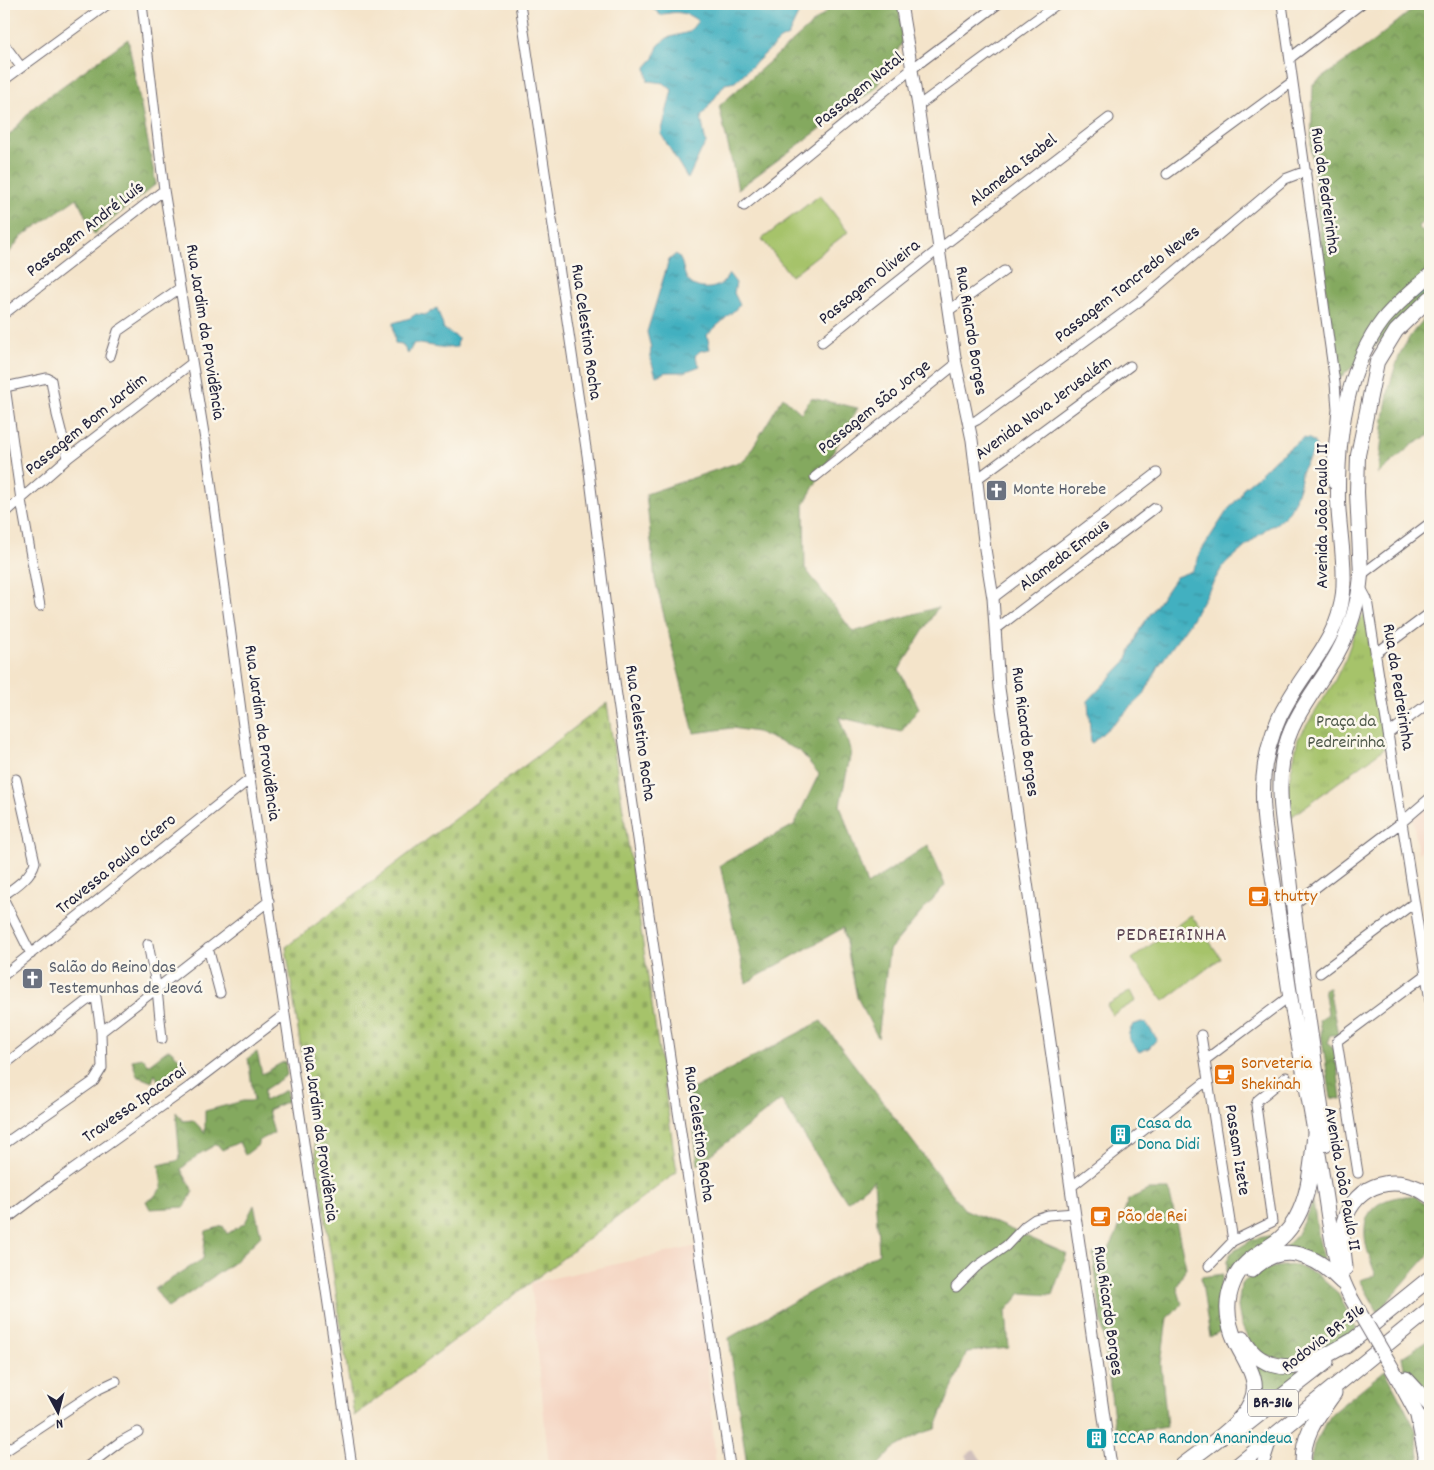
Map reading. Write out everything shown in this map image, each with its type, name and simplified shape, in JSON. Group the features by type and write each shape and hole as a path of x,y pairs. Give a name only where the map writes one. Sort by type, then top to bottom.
{"highway":[{"path":"1182,1466 1237,1421 1252,1402 1253,1378 1231,1329 1228,1317 1228,1295 1234,1279 1247,1260 1276,1242 1294,1222 1309,1188 1315,1134"},
{"path":"1354,1340 1311,1363 1294,1367 1264,1362 1252,1354 1240,1332 1235,1307 1240,1284 1257,1265 1274,1256 1283,1254 1304,1255 1344,1275 1342,1235 1344,1224 1352,1205 1366,1192 1373,1186 1396,1182 1414,1186 1430,1196"},
{"path":"1404,1300 1430,1272"},
{"name":"Rodovia BR-316","path":"1193,1466 1430,1278"},
{"name":"BR-316","path":"1236,1466 1430,1309"},
{"path":"1410,1325 1430,1319"},
{"path":"1401,1375 1430,1405"},
{"path":"1303,1466 1304,1444 1312,1426 1345,1378"},
{"path":"1424,1420 1425,1466"}],"main road":[{"name":"Avenida João Paulo II","path":"1430,275 1409,293 1384,320 1362,355 1347,400 1341,430 1338,501 1344,566 1340,611 1321,653 1286,703 1271,739 1263,784 1271,863 1290,996 1315,1134 1334,1255 1354,1296 1401,1375 1424,1420 1430,1438"},
{"name":"Avenida João Paulo II","path":"1344,1275 1293,905 1280,788 1283,757 1290,733 1301,710 1338,652 1350,623 1361,581 1357,492 1358,454 1377,362 1396,332 1430,298"},
{"path":"1262,1466 1271,1438"}],"street":[{"path":"4,80 108,4"},
{"name":"Rua Jardim da Providência","path":"142,4 164,190 207,452 250,779 352,1466"},
{"name":"Rua Celestino Rocha","path":"520,4 585,446 616,689 730,1466"},
{"name":"Rua Ricardo Borges","path":"902,4 956,364 969,424 977,479 993,598 999,688 1111,1466"},
{"name":"Passagem Natal","path":"744,206 912,68 998,4"},
{"path":"918,106 1057,4"},
{"name":"Rua da Pedreirinha","path":"1282,4 1335,383 1337,409 1331,472 1338,501"},
{"path":"1290,58 1361,4"},
{"path":"4,44 21,67"},
{"path":"1167,174 1292,82"},
{"name":"Alameda Isabel","path":"939,249 1109,118"},
{"name":"Passagem Tancredo Neves","path":"969,424 1141,300 1285,179 1306,171"},
{"name":"Passagem André Luís","path":"4,314 164,190"},
{"name":"Passagem Oliveira","path":"822,342 939,249"},
{"path":"948,311 1004,271"},
{"path":"110,356 118,331 180,288"},
{"name":"Passagem Bom Jardim","path":"4,514 68,458 192,363"},
{"name":"Passagem São Jorge","path":"815,477 956,364"},
{"name":"Avenida Nova Jerusalém","path":"977,479 1130,366"},
{"path":"40,606 21,500 4,383 47,378 51,380 57,415 68,458"},
{"path":"993,598 1158,472"},
{"name":"Alameda Emaus","path":"996,629 1154,508"},
{"path":"1361,581 1430,523"},
{"name":"Rua da Pedreirinha","path":"1361,581 1367,599 1430,1001"},
{"path":"1375,654 1430,613"},
{"path":"1388,734 1430,702"},
{"path":"4,895 24,880 34,867 35,862 16,779"},
{"name":"Travessa Paulo Cícero","path":"4,975 250,779"},
{"path":"1293,905 1402,822 1430,798"},
{"path":"4,900 31,954"},
{"path":"101,1032 269,901"},
{"path":"1320,973 1414,902"},
{"path":"148,944 157,989 162,1039"},
{"path":"208,948 220,993"},
{"path":"1358,1173 1337,1041 1426,974"},
{"path":"4,1065 87,1001 94,996 96,997 101,1032 102,1068 94,1081 4,1144"},
{"path":"1205,1060 1290,996"},
{"name":"Travessa Ipacaraí","path":"4,1221 189,1087 285,1014"},
{"name":"Passam Izete","path":"1201,1035 1233,1241"},
{"path":"1209,1266 1233,1241 1271,1224 1273,1219 1256,1105 1258,1100 1286,1077"},
{"path":"1071,1187 1208,1080"},
{"path":"956,1287 976,1267 1006,1246 1025,1226 1035,1219 1048,1215 1075,1213"},
{"path":"4,1452 99,1388 116,1381"},
{"path":"88,1466 120,1442 138,1432"}],"shaded area":[{"path":"1430,805 1430,844 1418,853 1413,819"},
{"path":"697,1246 716,1466 549,1466 531,1283"},
{"path":"974,1450 986,1466 971,1466 965,1455"}],"green space":[{"path":"835,4 899,4 902,43 875,89 738,189 719,106"},
{"path":"1419,4 1430,4 1430,218 1418,226 1430,241 1430,295 1335,383 1311,146 1313,84 1374,41"},
{"path":"128,39 156,184 94,234 77,198 21,237 4,260 4,140 35,106"},
{"path":"820,195 848,232 791,276 762,239"},
{"path":"1430,314 1430,435 1412,445 1378,474 1385,409 1395,367 1403,348 1415,330"},
{"path":"783,397 801,413 811,398 858,408 804,504 805,568 853,632 938,607 899,670 919,708 901,732 839,717 851,752 840,805 867,885 928,845 945,885 889,950 878,1038 857,997 843,928 746,983 720,865 794,825 819,774 800,751 757,732 732,728 694,733 655,580 646,494 745,460"},
{"name":"Praça da Pedreirinha","path":"1365,614 1385,748 1291,817 1288,785 1298,739 1333,684 1346,657 1360,618"},
{"path":"607,703 677,1172 354,1416 286,947"},
{"path":"1191,915 1221,958 1164,1001 1132,959"},
{"path":"1329,988 1338,1035 1330,1035 1327,1043 1335,1050 1341,1099 1331,1098 1319,1020 1328,1014 1324,989"},
{"path":"1131,991 1136,1001 1112,1015 1107,1005"},
{"path":"821,1021 964,1209 1067,1254 1052,1295 1021,1293 1006,1311 1009,1348 967,1352 935,1429 920,1434 893,1449 877,1466 747,1466 729,1338 879,1253 874,1180 847,1202 781,1100 698,1165 689,1091"},
{"path":"169,1049 187,1065 177,1075 158,1081 155,1073 152,1082 137,1076 132,1060 143,1058 148,1065"},
{"path":"257,1052 262,1074 285,1061 287,1075 264,1090 264,1101 286,1090 288,1101 268,1110 274,1133 258,1141 258,1145 245,1155 239,1142 222,1150 217,1144 199,1154 181,1169 193,1191 185,1207 150,1209 146,1201 153,1198 162,1187 159,1165 180,1160 176,1112 183,1121 193,1120 205,1133 205,1111 243,1101 254,1101 248,1058"},
{"path":"1148,1190 1169,1190 1186,1267 1177,1287 1182,1304 1167,1318 1161,1364 1167,1427 1116,1434 1093,1254 1108,1251 1117,1233 1128,1200"},
{"path":"1415,1196 1430,1209 1430,1253 1378,1312 1360,1280 1376,1275 1367,1248 1365,1224 1369,1214 1377,1205 1389,1199"},
{"path":"1313,1202 1324,1260 1282,1250 1296,1236"},
{"path":"254,1205 261,1236 233,1263 168,1308 155,1289 203,1259 206,1231 223,1226 227,1234 245,1223"},
{"path":"1278,1234 1227,1273 1227,1260 1231,1253 1253,1239"},
{"path":"1294,1265 1315,1273 1337,1292 1357,1329 1345,1341 1296,1361 1265,1356 1248,1339 1241,1324 1238,1307 1241,1284 1265,1270"},
{"path":"1223,1274 1218,1298 1221,1331 1210,1337 1201,1277"},
{"path":"1430,1339 1430,1400 1406,1379 1402,1357"},
{"path":"1250,1354 1305,1371 1264,1403 1259,1380"},
{"path":"1385,1370 1416,1430 1420,1466 1310,1466 1314,1445 1332,1413"}],"water":[{"path":"654,4 803,4 788,36 780,40 735,82 725,84 701,117 706,144 688,179 661,134 672,90 664,83 648,81 646,67 654,58 658,46 667,38 689,32 698,21 689,15 680,13 660,15 654,9"},
{"path":"676,254 687,279 690,283 699,287 718,286 729,274 736,283 734,293 740,305 707,335 710,349 700,351 695,356 700,366 684,372 666,372 656,376 650,357 651,348 647,332 669,260"},
{"path":"437,308 444,329 458,338 457,347 446,348 414,343 408,354 402,344 395,343 393,323 410,318 416,314 425,315"},
{"path":"1303,438 1311,440 1316,446 1301,472 1300,484 1288,513 1277,523 1266,529 1223,566 1188,625 1160,664 1143,696 1091,744 1088,701 1126,661 1140,629 1176,577 1192,571 1199,554 1227,511 1240,496 1243,488 1275,459"},
{"path":"1141,1022 1146,1023 1157,1039 1149,1048 1139,1052 1131,1042 1129,1033 1133,1025"}],"waterway":[{"path":"1415,297 1430,287"}],"place":[{"name":"Monte Horebe","path":"997,490"},
{"name":"thutty","path":"1258,897"},
{"name":"Salão do Reino das Testemunhas de Jeová","path":"33,978"},
{"name":"Sorveteria Shekinah","path":"1225,1074"},
{"name":"Casa da Dona Didi","path":"1121,1134"},
{"name":"Pão de Rei","path":"1101,1217"},
{"name":"ICCAP Randon Ananindeua","path":"1097,1439"}],"district":[{"name":"PEDREIRINHA","path":"1172,936"}]}
